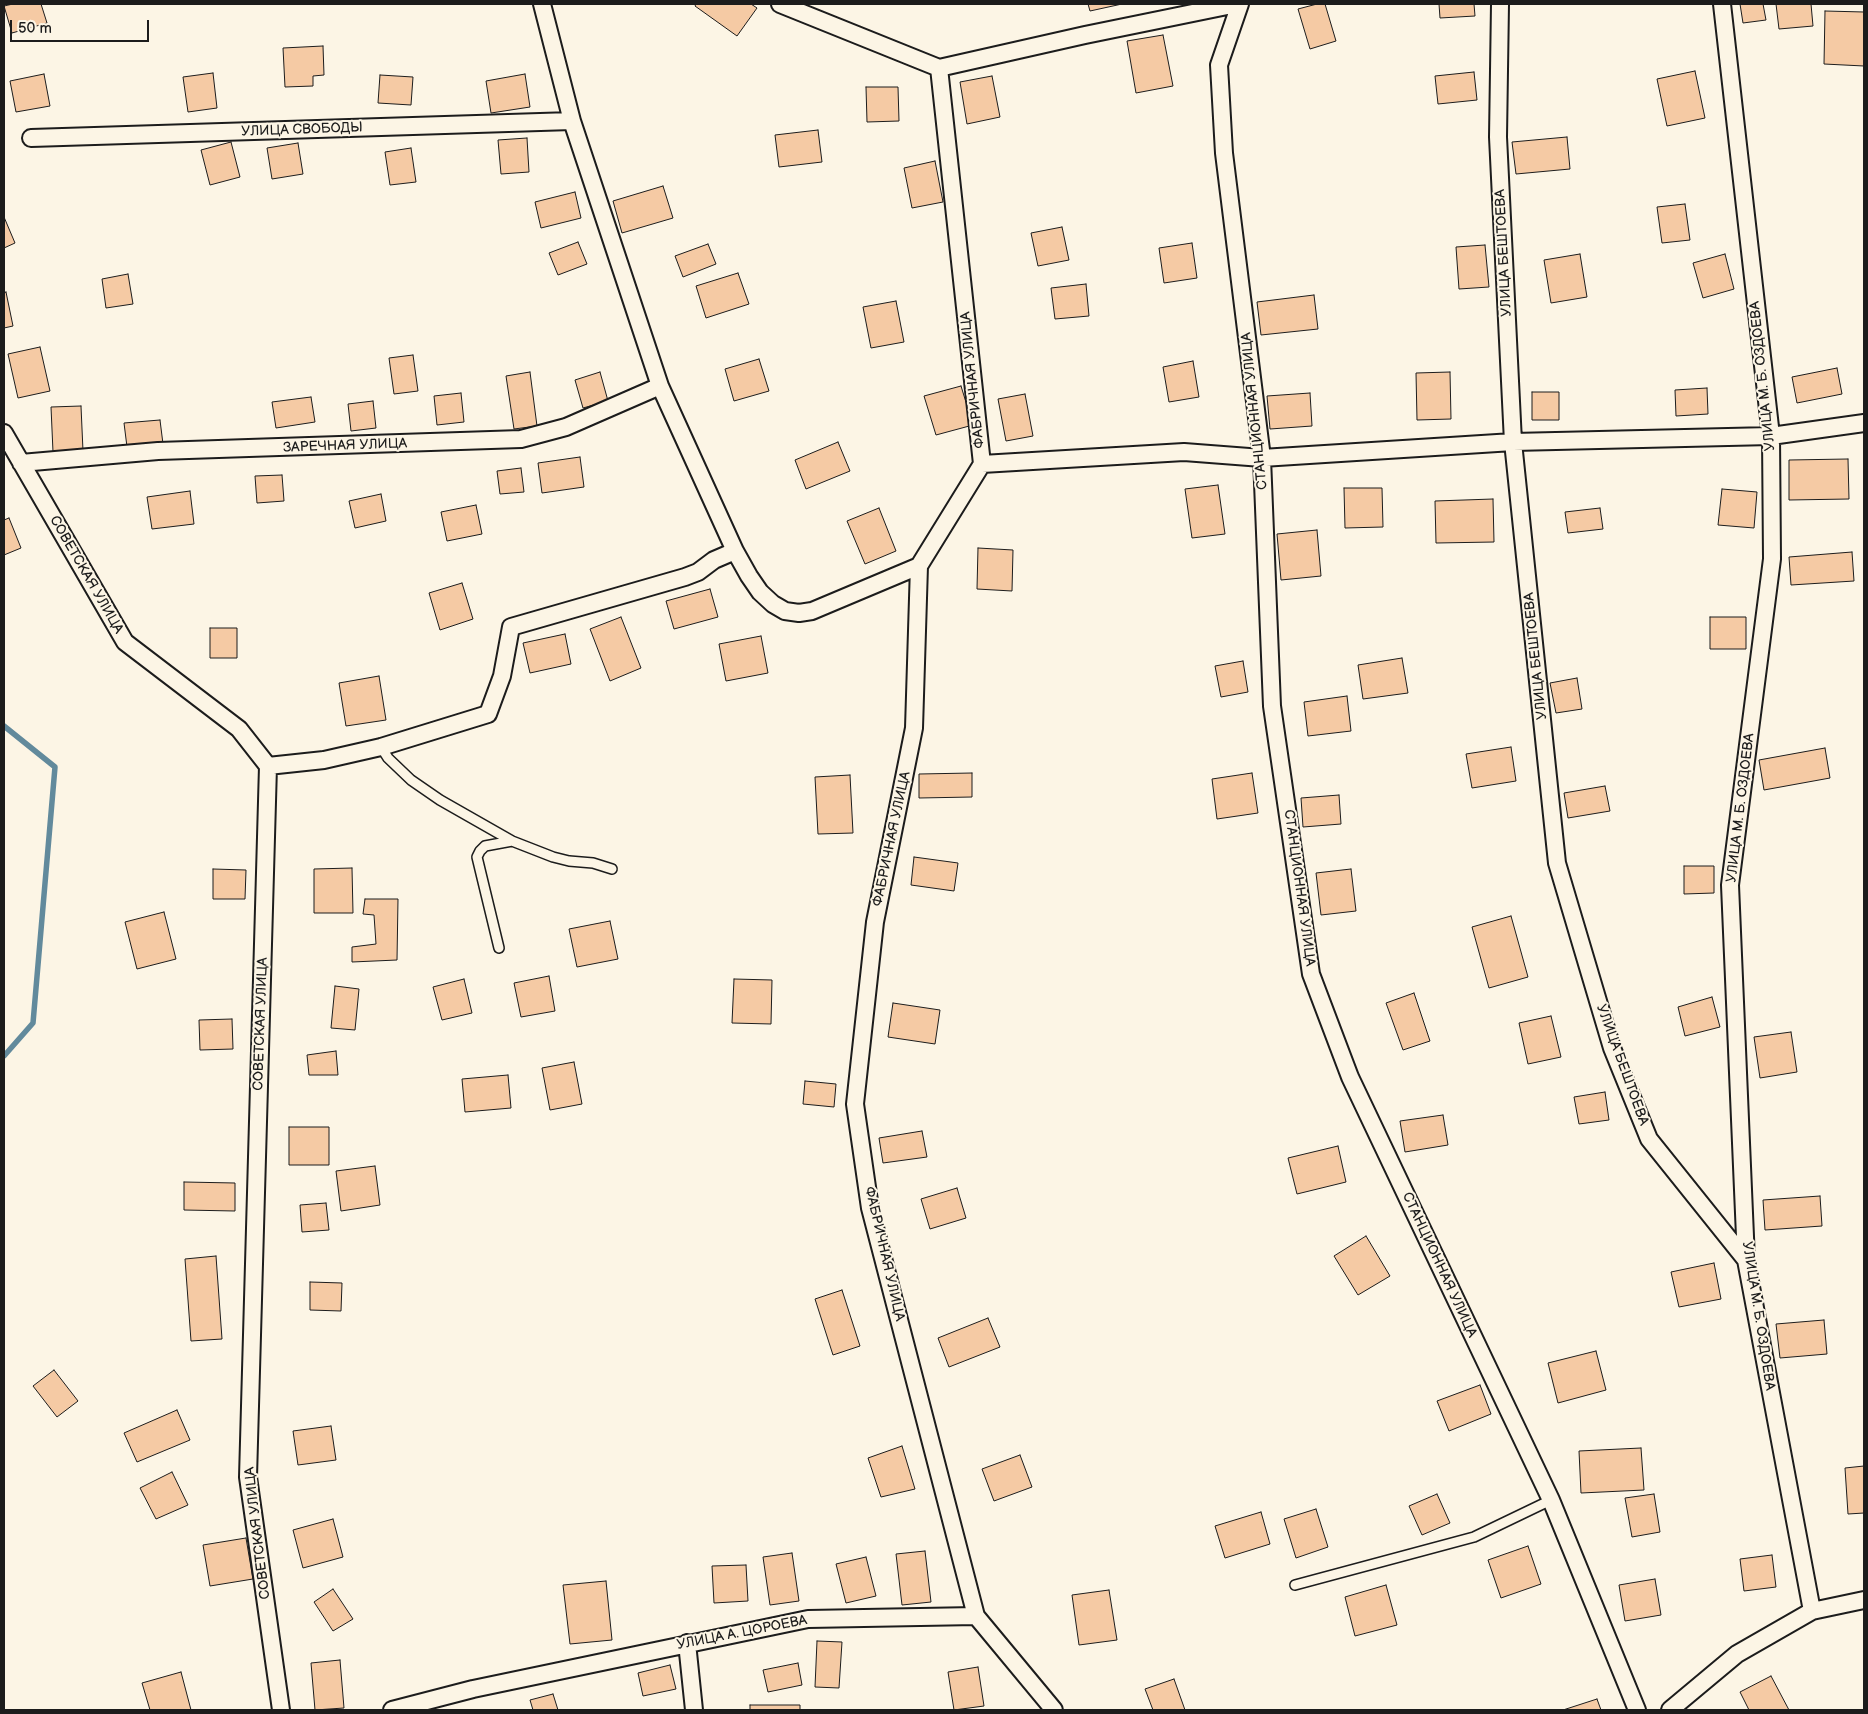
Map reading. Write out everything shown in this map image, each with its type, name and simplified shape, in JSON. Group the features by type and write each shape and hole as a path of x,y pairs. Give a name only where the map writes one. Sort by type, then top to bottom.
{"street":[{"path":"542,4 572,121 660,386 735,551 749,576 763,596 777,607 794,613 812,611 920,566"},
{"path":"780,4 939,68 1084,35 1238,4"},
{"name":"СТАНЦИОННАЯ УЛИЦА","path":"1238,4 1220,65 1222,124 1225,163 1262,458 1272,706 1311,974 1350,1077 1551,1500 1637,1710"},
{"name":"УЛИЦА БЕШТОЕВА","path":"1500,4 1498,137 1513,442 1557,863 1612,1048 1649,1139 1746,1260"},
{"name":"УЛИЦА М. Б. ОЗДОЕВА","path":"1722,4 1771,436 1772,558 1730,884 1746,1260 1812,1611"},
{"name":"ФАБРИЧНАЯ УЛИЦА","path":"939,68 982,464 920,566 914,728 874,922 855,1104 870,1208 976,1616"},
{"name":"УЛИЦА СВОБОДЫ","path":"31,138 572,121"},
{"name":"ЗАРЕЧНАЯ УЛИЦА","path":"21,463 158,452 521,439 566,427 660,386"},
{"path":"982,464 1184,452 1262,458 1513,442 1771,436 1864,423"},
{"name":"СОВЕТСКАЯ УЛИЦА","path":"4,433 126,642 239,728 268,766 248,1477 281,1710"},
{"path":"268,766 324,760 381,747 488,714 502,676 511,627 692,575 714,560 735,551"},
{"path":"1670,1710 1737,1654 1812,1611 1864,1600"},
{"path":"976,1616 1054,1710"},
{"name":"УЛИЦА А. ЦОРОЕВА","path":"392,1710 473,1688 808,1619 976,1616"},
{"path":"687,1643 694,1710"}],"lane":[{"path":"381,747 388,758 411,780 440,800 512,841 553,857 569,861 593,863 612,869"},
{"path":"499,948 477,857 480,850 485,846 512,841"},
{"path":"1295,1585 1474,1537 1551,1500"}],"building":[{"path":"13,4 41,4 47,23 12,33 4,6"},
{"path":"696,4 751,4 757,8 737,36 695,6"},
{"path":"1088,4 1122,4 1090,11"},
{"path":"1325,4 1336,41 1310,49 1298,9"},
{"path":"1439,4 1474,4 1475,16 1440,18"},
{"path":"1740,4 1763,4 1766,20 1743,23"},
{"path":"1776,4 1811,4 1813,26 1779,29"},
{"path":"1825,11 1864,12 1864,66 1824,64"},
{"path":"1163,35 1173,86 1136,93 1127,41"},
{"path":"323,46 324,75 313,76 313,86 285,87 283,48"},
{"path":"1695,71 1705,118 1667,126 1657,79"},
{"path":"1474,72 1477,100 1438,104 1435,76"},
{"path":"213,73 217,108 188,112 183,77"},
{"path":"44,74 50,106 16,112 10,81"},
{"path":"525,74 530,107 491,113 486,81"},
{"path":"380,75 413,77 411,105 378,103"},
{"path":"992,76 1000,117 967,124 960,82"},
{"path":"866,87 898,87 899,121 867,122"},
{"path":"818,130 822,162 779,167 775,135"},
{"path":"1567,137 1570,169 1516,174 1512,142"},
{"path":"527,138 529,172 501,174 498,140"},
{"path":"231,142 240,177 210,185 201,150"},
{"path":"298,143 303,174 272,179 267,148"},
{"path":"411,148 416,182 390,185 385,152"},
{"path":"935,161 943,202 912,208 904,168"},
{"path":"663,186 673,218 622,233 613,201"},
{"path":"575,192 581,218 541,228 535,202"},
{"path":"1685,204 1690,240 1662,243 1657,207"},
{"path":"4,217 15,243 4,248"},
{"path":"1062,227 1069,260 1038,266 1031,233"},
{"path":"578,242 587,264 558,275 549,253"},
{"path":"1192,243 1197,278 1164,283 1159,248"},
{"path":"708,244 716,264 683,277 675,256"},
{"path":"1485,245 1489,287 1459,289 1456,247"},
{"path":"1580,254 1587,297 1551,303 1544,260"},
{"path":"1725,254 1734,289 1703,298 1693,263"},
{"path":"738,273 749,304 706,318 696,286"},
{"path":"128,274 133,304 106,308 102,279"},
{"path":"1086,284 1089,316 1055,319 1051,288"},
{"path":"6,292 13,326 4,328 4,293"},
{"path":"1314,295 1318,329 1261,335 1257,302"},
{"path":"896,301 904,342 871,348 863,307"},
{"path":"40,347 50,391 18,398 8,354"},
{"path":"413,355 418,391 394,394 389,358"},
{"path":"759,359 769,391 734,401 725,369"},
{"path":"1193,361 1199,397 1169,402 1163,367"},
{"path":"1837,368 1842,394 1797,403 1792,377"},
{"path":"530,372 537,426 514,429 506,376"},
{"path":"600,372 608,401 583,408 575,380"},
{"path":"1450,372 1451,419 1417,420 1416,373"},
{"path":"961,386 973,425 936,435 924,396"},
{"path":"1707,388 1708,414 1676,416 1675,390"},
{"path":"1532,392 1559,392 1559,420 1532,420"},
{"path":"461,393 464,422 437,425 434,396"},
{"path":"1310,393 1312,426 1270,429 1267,396"},
{"path":"1025,394 1033,436 1006,441 998,399"},
{"path":"311,397 315,422 276,428 272,402"},
{"path":"373,401 376,428 351,431 348,404"},
{"path":"81,406 83,451 53,452 51,407"},
{"path":"160,420 163,444 127,447 124,423"},
{"path":"838,442 850,471 806,489 795,460"},
{"path":"580,457 584,487 542,493 538,463"},
{"path":"1848,459 1849,499 1789,500 1789,460"},
{"path":"521,468 524,492 500,494 497,471"},
{"path":"282,475 284,501 257,503 255,476"},
{"path":"1218,485 1225,534 1192,538 1185,489"},
{"path":"1344,488 1382,488 1383,527 1345,528"},
{"path":"1722,489 1757,492 1754,528 1718,525"},
{"path":"190,491 194,524 152,529 147,497"},
{"path":"381,494 386,521 355,528 349,501"},
{"path":"1493,499 1494,542 1436,543 1435,501"},
{"path":"476,505 482,534 447,541 441,512"},
{"path":"879,508 896,551 865,564 847,521"},
{"path":"1600,508 1603,529 1568,533 1565,512"},
{"path":"9,518 21,548 4,555 4,520"},
{"path":"1317,530 1321,576 1281,580 1277,534"},
{"path":"978,548 1013,550 1012,591 977,589"},
{"path":"1852,552 1854,581 1791,585 1789,557"},
{"path":"462,583 473,619 440,630 429,593"},
{"path":"710,589 718,617 674,629 666,601"},
{"path":"621,617 641,668 610,681 590,629"},
{"path":"1710,617 1746,617 1746,649 1710,649"},
{"path":"210,628 237,628 237,658 210,658"},
{"path":"565,634 571,664 530,673 523,643"},
{"path":"761,636 768,673 726,681 719,644"},
{"path":"1402,658 1408,693 1363,699 1358,665"},
{"path":"1243,661 1248,692 1221,697 1215,666"},
{"path":"379,676 386,720 346,726 339,683"},
{"path":"1577,678 1582,709 1556,713 1550,683"},
{"path":"1347,696 1351,731 1308,736 1304,702"},
{"path":"1511,747 1516,781 1472,788 1466,754"},
{"path":"1825,748 1830,778 1764,790 1759,760"},
{"path":"972,773 972,797 919,798 919,774"},
{"path":"1252,773 1258,813 1217,819 1212,779"},
{"path":"850,775 853,833 818,834 815,777"},
{"path":"1605,786 1610,811 1568,818 1564,793"},
{"path":"1339,795 1341,824 1303,827 1301,798"},
{"path":"914,857 958,863 954,891 911,885"},
{"path":"1684,866 1714,866 1714,893 1684,894"},
{"path":"352,868 353,913 314,913 314,869"},
{"path":"213,869 246,870 245,899 213,899"},
{"path":"1351,869 1356,911 1321,915 1316,873"},
{"path":"365,899 398,899 397,960 352,962 352,947 376,944 374,915 363,914"},
{"path":"164,912 176,959 137,969 125,922"},
{"path":"1511,916 1528,977 1489,988 1472,927"},
{"path":"610,921 618,959 577,967 569,929"},
{"path":"549,976 555,1011 521,1017 514,983"},
{"path":"464,979 472,1013 442,1020 433,987"},
{"path":"734,979 772,980 771,1024 732,1023"},
{"path":"335,986 359,989 355,1030 331,1028"},
{"path":"1414,993 1430,1041 1403,1050 1386,1003"},
{"path":"1712,997 1720,1027 1685,1036 1678,1007"},
{"path":"893,1003 940,1010 935,1044 888,1037"},
{"path":"1551,1016 1561,1057 1528,1064 1519,1023"},
{"path":"232,1019 233,1049 200,1050 199,1020"},
{"path":"1791,1032 1797,1072 1760,1078 1754,1037"},
{"path":"336,1051 338,1075 309,1075 307,1055"},
{"path":"574,1062 582,1104 550,1110 542,1068"},
{"path":"508,1075 511,1108 465,1112 462,1079"},
{"path":"805,1081 836,1084 834,1107 803,1104"},
{"path":"1605,1092 1609,1120 1579,1124 1574,1097"},
{"path":"1443,1115 1448,1145 1405,1152 1400,1121"},
{"path":"289,1127 329,1127 329,1165 289,1165"},
{"path":"922,1131 927,1157 883,1163 879,1138"},
{"path":"1338,1146 1346,1182 1297,1194 1288,1158"},
{"path":"375,1166 380,1205 341,1211 336,1171"},
{"path":"184,1182 235,1183 235,1211 184,1210"},
{"path":"957,1188 966,1218 930,1229 921,1199"},
{"path":"1820,1196 1822,1226 1765,1230 1763,1200"},
{"path":"326,1203 329,1230 302,1232 300,1205"},
{"path":"1366,1236 1390,1276 1358,1295 1334,1256"},
{"path":"216,1256 222,1339 191,1341 185,1259"},
{"path":"1714,1263 1721,1299 1679,1307 1671,1272"},
{"path":"310,1282 342,1283 341,1311 310,1310"},
{"path":"842,1290 860,1346 833,1355 815,1299"},
{"path":"988,1318 1000,1347 949,1367 938,1338"},
{"path":"1824,1320 1827,1354 1780,1358 1776,1324"},
{"path":"1596,1351 1606,1390 1558,1403 1548,1363"},
{"path":"54,1370 78,1401 57,1417 33,1386"},
{"path":"1480,1385 1491,1414 1449,1431 1437,1401"},
{"path":"177,1410 190,1440 137,1462 124,1433"},
{"path":"331,1426 336,1460 298,1465 293,1431"},
{"path":"902,1446 915,1489 881,1497 868,1458"},
{"path":"1641,1448 1644,1490 1581,1493 1579,1451"},
{"path":"1020,1455 1032,1487 994,1501 982,1469"},
{"path":"1864,1466 1864,1513 1848,1514 1845,1468"},
{"path":"172,1472 188,1505 156,1519 140,1488"},
{"path":"1437,1494 1450,1523 1422,1535 1409,1506"},
{"path":"1654,1494 1660,1532 1632,1537 1625,1498"},
{"path":"1316,1509 1328,1547 1296,1558 1284,1519"},
{"path":"1261,1512 1270,1544 1225,1558 1215,1526"},
{"path":"333,1519 343,1557 303,1568 293,1530"},
{"path":"246,1538 253,1579 210,1586 203,1545"},
{"path":"1528,1546 1541,1584 1501,1598 1488,1560"},
{"path":"925,1551 931,1602 902,1605 896,1554"},
{"path":"792,1553 799,1601 770,1605 763,1557"},
{"path":"1772,1555 1776,1587 1744,1591 1740,1559"},
{"path":"866,1557 876,1596 846,1603 836,1564"},
{"path":"746,1565 748,1601 714,1603 712,1566"},
{"path":"1655,1579 1661,1615 1625,1621 1619,1585"},
{"path":"606,1581 612,1640 570,1644 563,1585"},
{"path":"1386,1585 1397,1625 1355,1636 1345,1597"},
{"path":"333,1589 353,1619 333,1631 314,1602"},
{"path":"1109,1590 1117,1640 1079,1645 1072,1595"},
{"path":"817,1641 842,1642 839,1688 815,1687"},
{"path":"340,1660 344,1708 315,1710 311,1663"},
{"path":"798,1663 802,1685 768,1692 763,1670"},
{"path":"670,1665 676,1689 643,1696 638,1673"},
{"path":"978,1667 984,1706 954,1710 948,1672"},
{"path":"181,1672 191,1710 150,1710 142,1683"},
{"path":"1771,1676 1789,1710 1749,1710 1740,1692"},
{"path":"1174,1679 1185,1710 1153,1710 1145,1689"},
{"path":"553,1694 558,1710 533,1710 530,1700"},
{"path":"1597,1699 1601,1710 1563,1710"},
{"path":"750,1705 800,1705 800,1710 750,1710"}],"waterway":[{"path":"4,726 55,767 33,1023 4,1056"}]}
